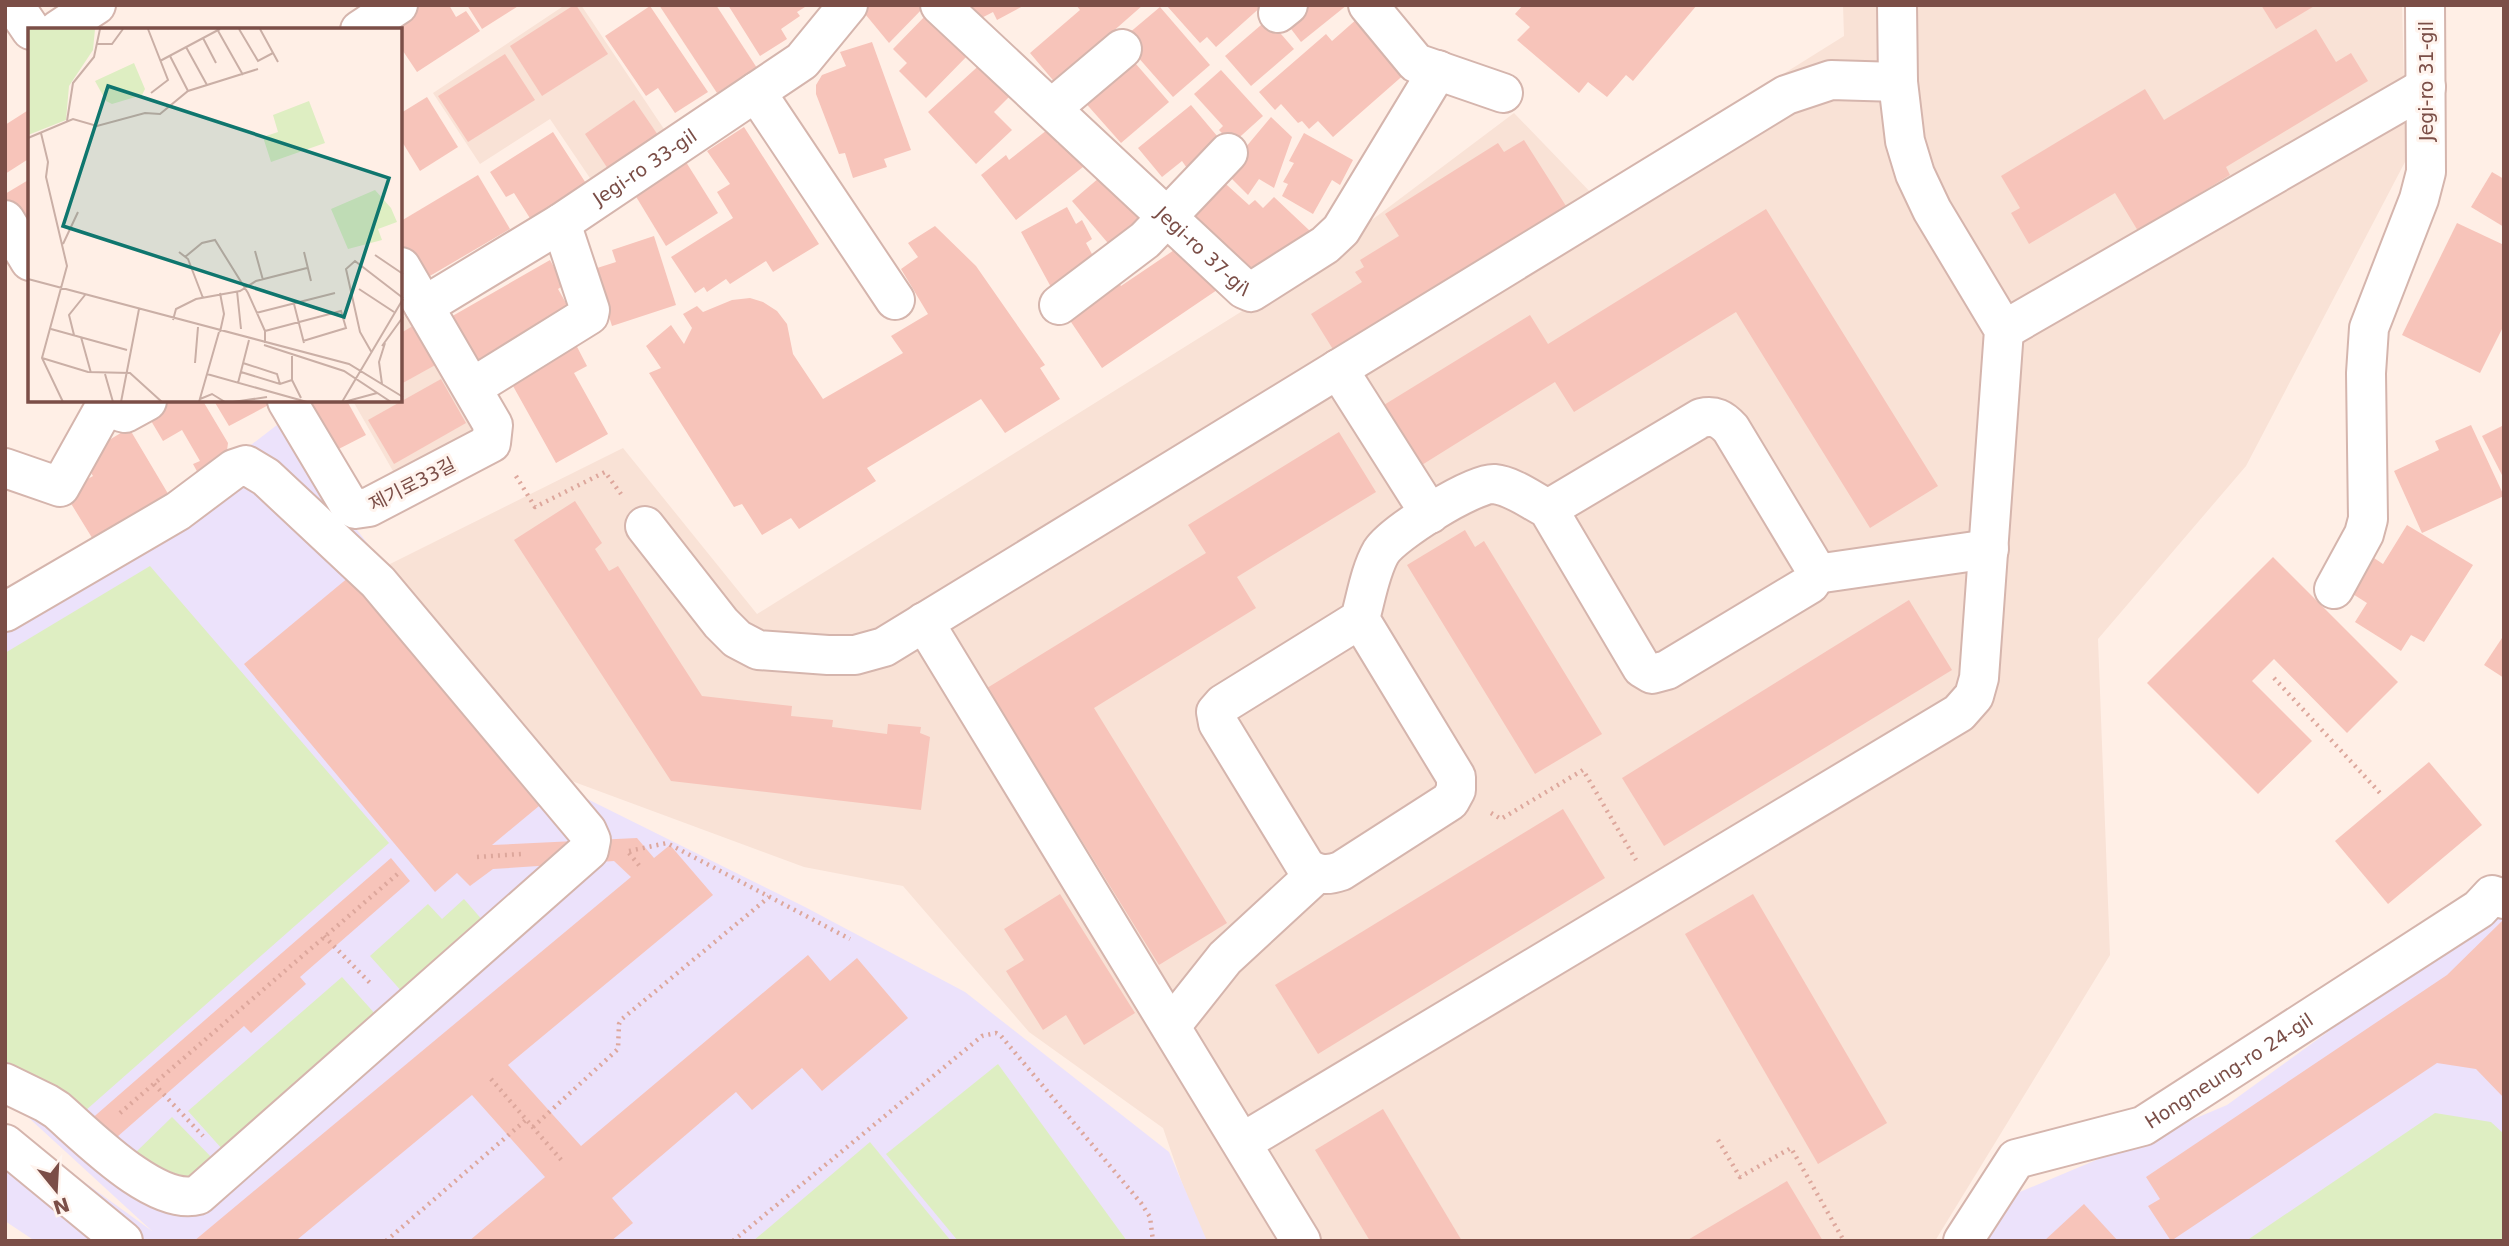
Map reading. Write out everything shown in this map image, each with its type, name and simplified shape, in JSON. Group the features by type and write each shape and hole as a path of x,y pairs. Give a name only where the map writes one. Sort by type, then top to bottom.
{"street":[{"path":"14,5 30,28"},
{"path":"61,28 96,5"},
{"path":"363,28 398,5"},
{"name":"Jegi-ro 33-gil","path":"424,306 561,223 802,61 848,5"},
{"name":"Jegi-ro 37-gil","path":"940,5 1244,289 1254,291 1325,244 1341,230 1438,71"},
{"path":"1368,5 1416,63 1503,93"},
{"path":"1243,1142 1959,713 1974,696 1979,678 2004,330 1932,211 1915,174 1905,141 1898,82 1897,5"},
{"name":"Jegi-ro 31-gil","path":"2334,589 2364,534 2368,519 2366,373 2369,328 2423,186 2426,156 2425,5"},
{"path":"1052,108 1122,49"},
{"path":"645,526 721,623 737,639 758,650 855,655 884,647 1786,95 1831,80 1898,82"},
{"path":"2004,330 2426,87"},
{"path":"756,92 895,300"},
{"path":"1059,305 1124,258 1228,153"},
{"path":"5,220 28,258"},
{"path":"402,269 472,387 589,315 590,310 561,223"},
{"path":"1338,369 1430,514"},
{"name":"제기로33길","path":"288,402 349,505 355,509 369,507 491,443 493,425 472,387"},
{"path":"5,468 60,487 107,402"},
{"path":"115,402 121,412 125,413 145,402"},
{"path":"1360,619 1456,777 1456,790 1450,801 1341,871 1330,875 1316,874 1306,867 1218,723 1216,712 1223,704 1360,619 1379,556 1388,542 1430,514 1478,487 1491,484 1504,486 1548,509 1642,668 1653,674 1667,670 1811,584 1816,574 1731,429 1713,415 1702,418 1548,509"},
{"path":"5,612 178,511 234,469 246,465 266,477 378,582 587,831 591,840 589,850 198,1195 185,1199 127,1172 46,1102 5,1083"},
{"path":"1816,574 1989,549"},
{"path":"924,622 1301,1241"},
{"path":"1171,1026 1225,958 1316,874"},
{"name":"Hongneung-ro 24-gil","path":"1964,1241 2016,1159 2143,1126 2479,909 2491,895 2504,900"},
{"path":"5,1144 123,1241"}],"path":[{"path":"535,507 586,482"},
{"path":"2274,678 2380,793"},
{"path":"1456,790 1501,819 1583,770 1637,862"},
{"path":"628,851 667,843 850,939"},
{"path":"90,1139 401,871"},
{"path":"533,1127 614,1053 619,1043 619,1024 622,1019 769,897"},
{"path":"733,1241 982,1036 996,1033 1140,1203 1150,1217 1153,1241"},
{"path":"491,1079 563,1162"},
{"path":"386,1241 527,1119"},
{"path":"1718,1140 1740,1177 1791,1149 1844,1241"}],"shaded area":[{"path":"565,5 581,5 670,138 596,187 550,119 480,164 433,93"},
{"path":"1843,5 2402,5 2406,160 2246,466 2098,639 2110,955 1935,1241 1202,1241 1163,1128 1029,1032 903,886 804,867 550,773 388,565 623,448 757,614 1292,280 1514,113 1596,198 1668,146 1844,36"},
{"path":"415,307 485,427 397,478 354,402 402,402 402,314"},
{"path":"277,425 547,779 805,907 965,992 1169,1152 1207,1241 35,1241 5,1221 5,1125 152,1231 5,1096 5,603 178,501"},
{"path":"2497,909 2504,911 2504,1241 1976,1241 1996,1202 2227,1105"}],"green space":[{"path":"150,566 389,843 85,1111 55,1087 5,1061 5,653"},
{"path":"464,899 484,922 404,994 370,956 428,904 442,919"},
{"path":"342,977 377,1016 223,1150 188,1111"},
{"path":"998,1064 1127,1241 958,1241 886,1154"},
{"path":"2435,1113 2491,1122 2504,1134 2504,1241 2246,1241"},
{"path":"172,1117 216,1162 200,1175 184,1177 132,1156"},
{"path":"870,1142 951,1241 753,1241"}],"building":[{"path":"420,5 449,5 456,17 466,11 480,31 417,72 402,50 402,28 394,28 396,22"},
{"path":"467,5 520,5 482,29"},
{"path":"574,5 608,54 542,96 510,46"},
{"path":"659,5 716,5 757,68 717,93"},
{"path":"728,5 805,7 797,12 800,16 781,29 787,39 760,56"},
{"path":"865,5 926,5 889,43 861,9"},
{"path":"960,5 1025,5 997,20 993,12 970,24"},
{"path":"1076,5 1143,5 1110,34 1063,92 1030,53 1080,10"},
{"path":"1168,5 1263,5 1216,47 1207,37 1200,43"},
{"path":"1297,5 1347,5 1301,42 1282,17"},
{"path":"1523,5 1697,5 1633,81 1626,75 1607,97 1588,82 1579,93 1517,40 1530,27 1515,14"},
{"path":"2261,5 2316,5 2276,29"},
{"path":"650,6 708,92 675,113 658,88 646,96 605,36"},
{"path":"1160,7 1210,65 1173,97 1122,39"},
{"path":"930,11 971,52 926,98 899,71 907,63 893,49"},
{"path":"1358,18 1407,72 1333,137 1318,121 1309,129 1302,121 1298,123 1281,104 1275,110 1259,92 1326,34 1332,41"},
{"path":"1268,19 1294,49 1251,86 1225,56"},
{"path":"2316,29 2336,62 2351,53 2368,81 2226,167 2230,175 2138,231 2115,193 2029,244 2011,213 2020,208 2001,176 2145,89 2164,120"},
{"path":"872,42 911,150 884,159 887,167 853,178 845,153 839,154 816,94 816,85 822,75 846,66 840,52"},
{"path":"505,54 535,100 468,142 438,96"},
{"path":"1129,56 1169,102 1121,143 1082,99"},
{"path":"985,60 1014,92 994,112 1012,130 976,164 928,112"},
{"path":"1221,70 1263,116 1232,144 1219,130 1223,126 1194,94"},
{"path":"427,97 458,147 420,171 402,142 402,112"},
{"path":"634,100 660,138 610,172 585,134"},
{"path":"1191,105 1223,143 1189,171 1182,161 1162,177 1138,148"},
{"path":"28,110 28,159 5,174 5,125"},
{"path":"1271,117 1292,137 1274,188 1259,179 1248,195 1225,172"},
{"path":"744,127 819,244 773,272 766,261 730,284 726,279 707,292 704,287 695,293 671,257 733,218 717,192 730,184 707,151"},
{"path":"1047,130 1058,144 1067,137 1088,163 1016,220 981,175 1006,155 1009,160"},
{"path":"553,132 589,188 533,223 514,193 506,197 490,172"},
{"path":"1304,133 1353,160 1340,185 1332,180 1313,214 1282,196 1288,184 1283,182 1294,163 1289,161"},
{"path":"1524,140 1566,206 1334,351 1311,314 1362,282 1355,272 1364,267 1360,260 1399,236 1385,214 1498,143 1504,152"},
{"path":"686,162 718,213 666,246 632,190"},
{"path":"1106,172 1148,220 1113,249 1072,201"},
{"path":"2492,172 2504,179 2504,227 2471,207"},
{"path":"478,175 510,229 423,280 402,244 402,220"},
{"path":"1217,176 1249,205 1255,200 1263,208 1274,197 1310,231 1261,283 1184,212"},
{"path":"28,180 27,234 5,200 5,194"},
{"path":"1067,207 1076,224 1082,220 1092,239 1086,243 1098,265 1052,289 1021,232"},
{"path":"1766,209 1938,486 1870,528 1736,312 1574,412 1555,382 1417,468 1379,408 1530,315 1548,344"},
{"path":"2457,223 2504,245 2504,325 2480,373 2402,335"},
{"path":"935,226 976,266 1045,365 1040,368 1060,399 1005,433 981,399 867,468 876,481 799,529 791,518 762,535 742,504 734,507 649,373 661,368 646,346 671,325 684,344 692,328 683,314 697,306 703,312 732,300 750,298 777,311 787,324 793,354 823,399 903,353 891,336 928,314 901,269 918,257 908,243"},
{"path":"654,236 676,305 612,326 594,269 616,262 612,250"},
{"path":"1186,242 1217,290 1102,368 1067,316 1116,278 1121,286"},
{"path":"550,260 564,285 558,289 574,317 480,371 449,318"},
{"path":"416,324 439,363 402,383 402,332"},
{"path":"574,341 587,366 574,373 608,434 556,463 508,377"},
{"path":"441,379 466,423 394,464 368,420"},
{"path":"168,402 204,402 228,443 226,458 199,475 193,464 200,461 182,430 163,441 147,414"},
{"path":"215,402 274,402 229,426"},
{"path":"298,402 348,402 366,435 327,455"},
{"path":"2471,425 2504,496 2422,533 2394,471 2439,450 2435,441"},
{"path":"2504,425 2504,479 2482,436"},
{"path":"129,428 170,497 94,541 67,497 77,485 93,476 81,457"},
{"path":"1339,432 1376,492 1237,577 1256,608 1094,708 1227,923 1159,965 987,688 1206,553 1188,525"},
{"path":"575,501 602,543 595,549 609,571 618,566 702,696 792,706 791,716 833,720 832,727 887,734 888,724 921,727 920,733 930,737 921,810 671,781 514,540"},
{"path":"2407,525 2473,565 2424,642 2411,635 2401,651 2355,622 2367,603 2345,589 2368,554 2383,564"},
{"path":"1465,530 1475,547 1484,541 1602,734 1535,774 1407,565"},
{"path":"2273,557 2398,682 2347,733 2274,659 2252,681 2312,741 2258,794 2147,683"},
{"path":"349,577 539,806 492,845 637,838 654,858 670,845 713,895 508,1065 581,1146 808,955 830,981 857,958 908,1018 822,1091 802,1068 752,1110 736,1092 612,1198 633,1223 611,1241 469,1241 545,1177 472,1095 298,1239 300,1241 194,1241 631,877 614,861 493,869 470,886 457,873 435,892 244,664"},
{"path":"1909,600 1952,670 1664,846 1622,778"},
{"path":"2504,635 2504,678 2484,665"},
{"path":"2429,762 2482,825 2388,904 2335,841"},
{"path":"1563,809 1605,878 1318,1054 1275,985"},
{"path":"391,858 410,881 300,977 306,984 251,1033 244,1026 109,1144 89,1121"},
{"path":"1060,894 1135,1013 1084,1045 1066,1015 1043,1030 1006,971 1024,960 1004,929"},
{"path":"1753,894 1887,1123 1818,1164 1685,934"},
{"path":"2502,921 2504,1098 2476,1069 2437,1063 2171,1241 2148,1206 2160,1199 2146,1177 2447,975"},
{"path":"1383,1109 1462,1241 1370,1241 1315,1150"},
{"path":"1787,1181 1823,1241 1686,1241"},
{"path":"2084,1204 2118,1241 2044,1241"}]}
